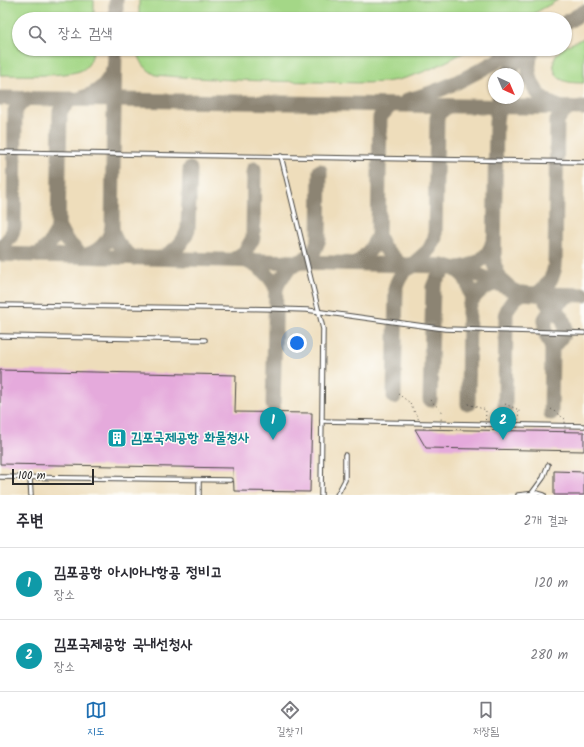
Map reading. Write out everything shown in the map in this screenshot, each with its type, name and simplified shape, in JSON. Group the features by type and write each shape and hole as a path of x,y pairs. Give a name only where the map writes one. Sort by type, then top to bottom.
{"lane":[{"path":"0,152 584,162"},
{"path":"281,156 324,331 321,495"},
{"path":"0,305 276,309 319,312 445,329 584,333"},
{"path":"0,336 205,340"},
{"path":"322,421 584,426"},
{"path":"337,495 345,480 345,455"},
{"path":"532,493 547,472 548,465"},
{"path":"0,477 230,480"},
{"path":"30,478 31,495"},
{"path":"198,480 199,495"},
{"path":"518,495 532,493 544,495"}],"path":[{"path":"398,394 409,402 424,430"},
{"path":"430,400 442,411 440,430"},
{"path":"468,404 486,410 485,430"},
{"path":"505,404 519,410 517,431"},
{"path":"551,409 565,419 565,432"}],"green space":[{"path":"0,0 94,0 94,12 12,12 12,56 92,56 89,64 84,69 66,74 0,75"},
{"path":"139,0 558,0 537,12 139,12"},
{"path":"584,38 584,83 565,81 558,77 555,73 554,62 556,56 572,56 572,43"},
{"path":"140,56 456,56 435,67 397,80 387,82 358,83 237,80 156,75 143,65"}],"building":[{"name":"김포국제공항 화물청사","path":"0,370 236,375 235,412 312,413 310,492 234,491 233,468 0,464"},
{"path":"415,429 584,432 584,451 426,448"},
{"path":"554,471 584,472 584,495 554,495"}],"taxiway":[{"path":"116,0 116,12"},
{"path":"572,19 584,12"},
{"path":"115,56 112,228 119,245 134,258"},
{"path":"407,100 450,85 478,72 506,56"},
{"path":"512,68 520,56"},
{"path":"531,56 529,67 532,84 543,98 559,107"},
{"path":"82,98 98,91 109,79 114,68"},
{"path":"0,98 584,108"},
{"path":"0,250 11,236 14,227 15,111 21,103 28,98"},
{"path":"38,255 49,245 58,230 60,111 71,99"},
{"path":"498,104 496,122 494,264 500,279 508,286"},
{"path":"358,263 370,250 378,236 380,117 391,105"},
{"path":"412,265 429,250 435,238 437,118 439,113 448,106"},
{"path":"537,294 549,282 555,266 557,121 562,113 570,108"},
{"path":"161,258 178,246 184,239 188,229 190,169"},
{"path":"233,260 245,252 253,238 254,169"},
{"path":"301,262 314,251 319,239 320,171"},
{"path":"58,226 66,240 82,256 93,253 102,247 108,239 112,228"},
{"path":"378,236 384,248 401,265"},
{"path":"458,268 465,267 481,260 488,252 493,241"},
{"path":"0,254 443,266 472,272 519,293 584,295"},
{"path":"247,261 264,272 271,279 276,288"},
{"path":"273,405 276,288 285,273 299,262"},
{"path":"394,397 396,286 403,273 416,265"},
{"path":"430,400 433,287 439,275 450,267"},
{"path":"453,268 461,273 466,279 470,294"},
{"path":"468,404 469,307 480,291 488,286 498,283"},
{"path":"505,409 506,313 512,302 523,293"},
{"path":"551,413 552,348 545,332 545,319 553,307 569,295"},
{"path":"546,302 563,319 565,328 564,333 552,348"}],"place":[{"name":"김포국제공항 화물청사","path":"117,438"},
{"name":"김포공항 아시아나항공 정비고","path":"273,440"},
{"name":"김포국제공항 국내선청사","path":"503,440"}]}
